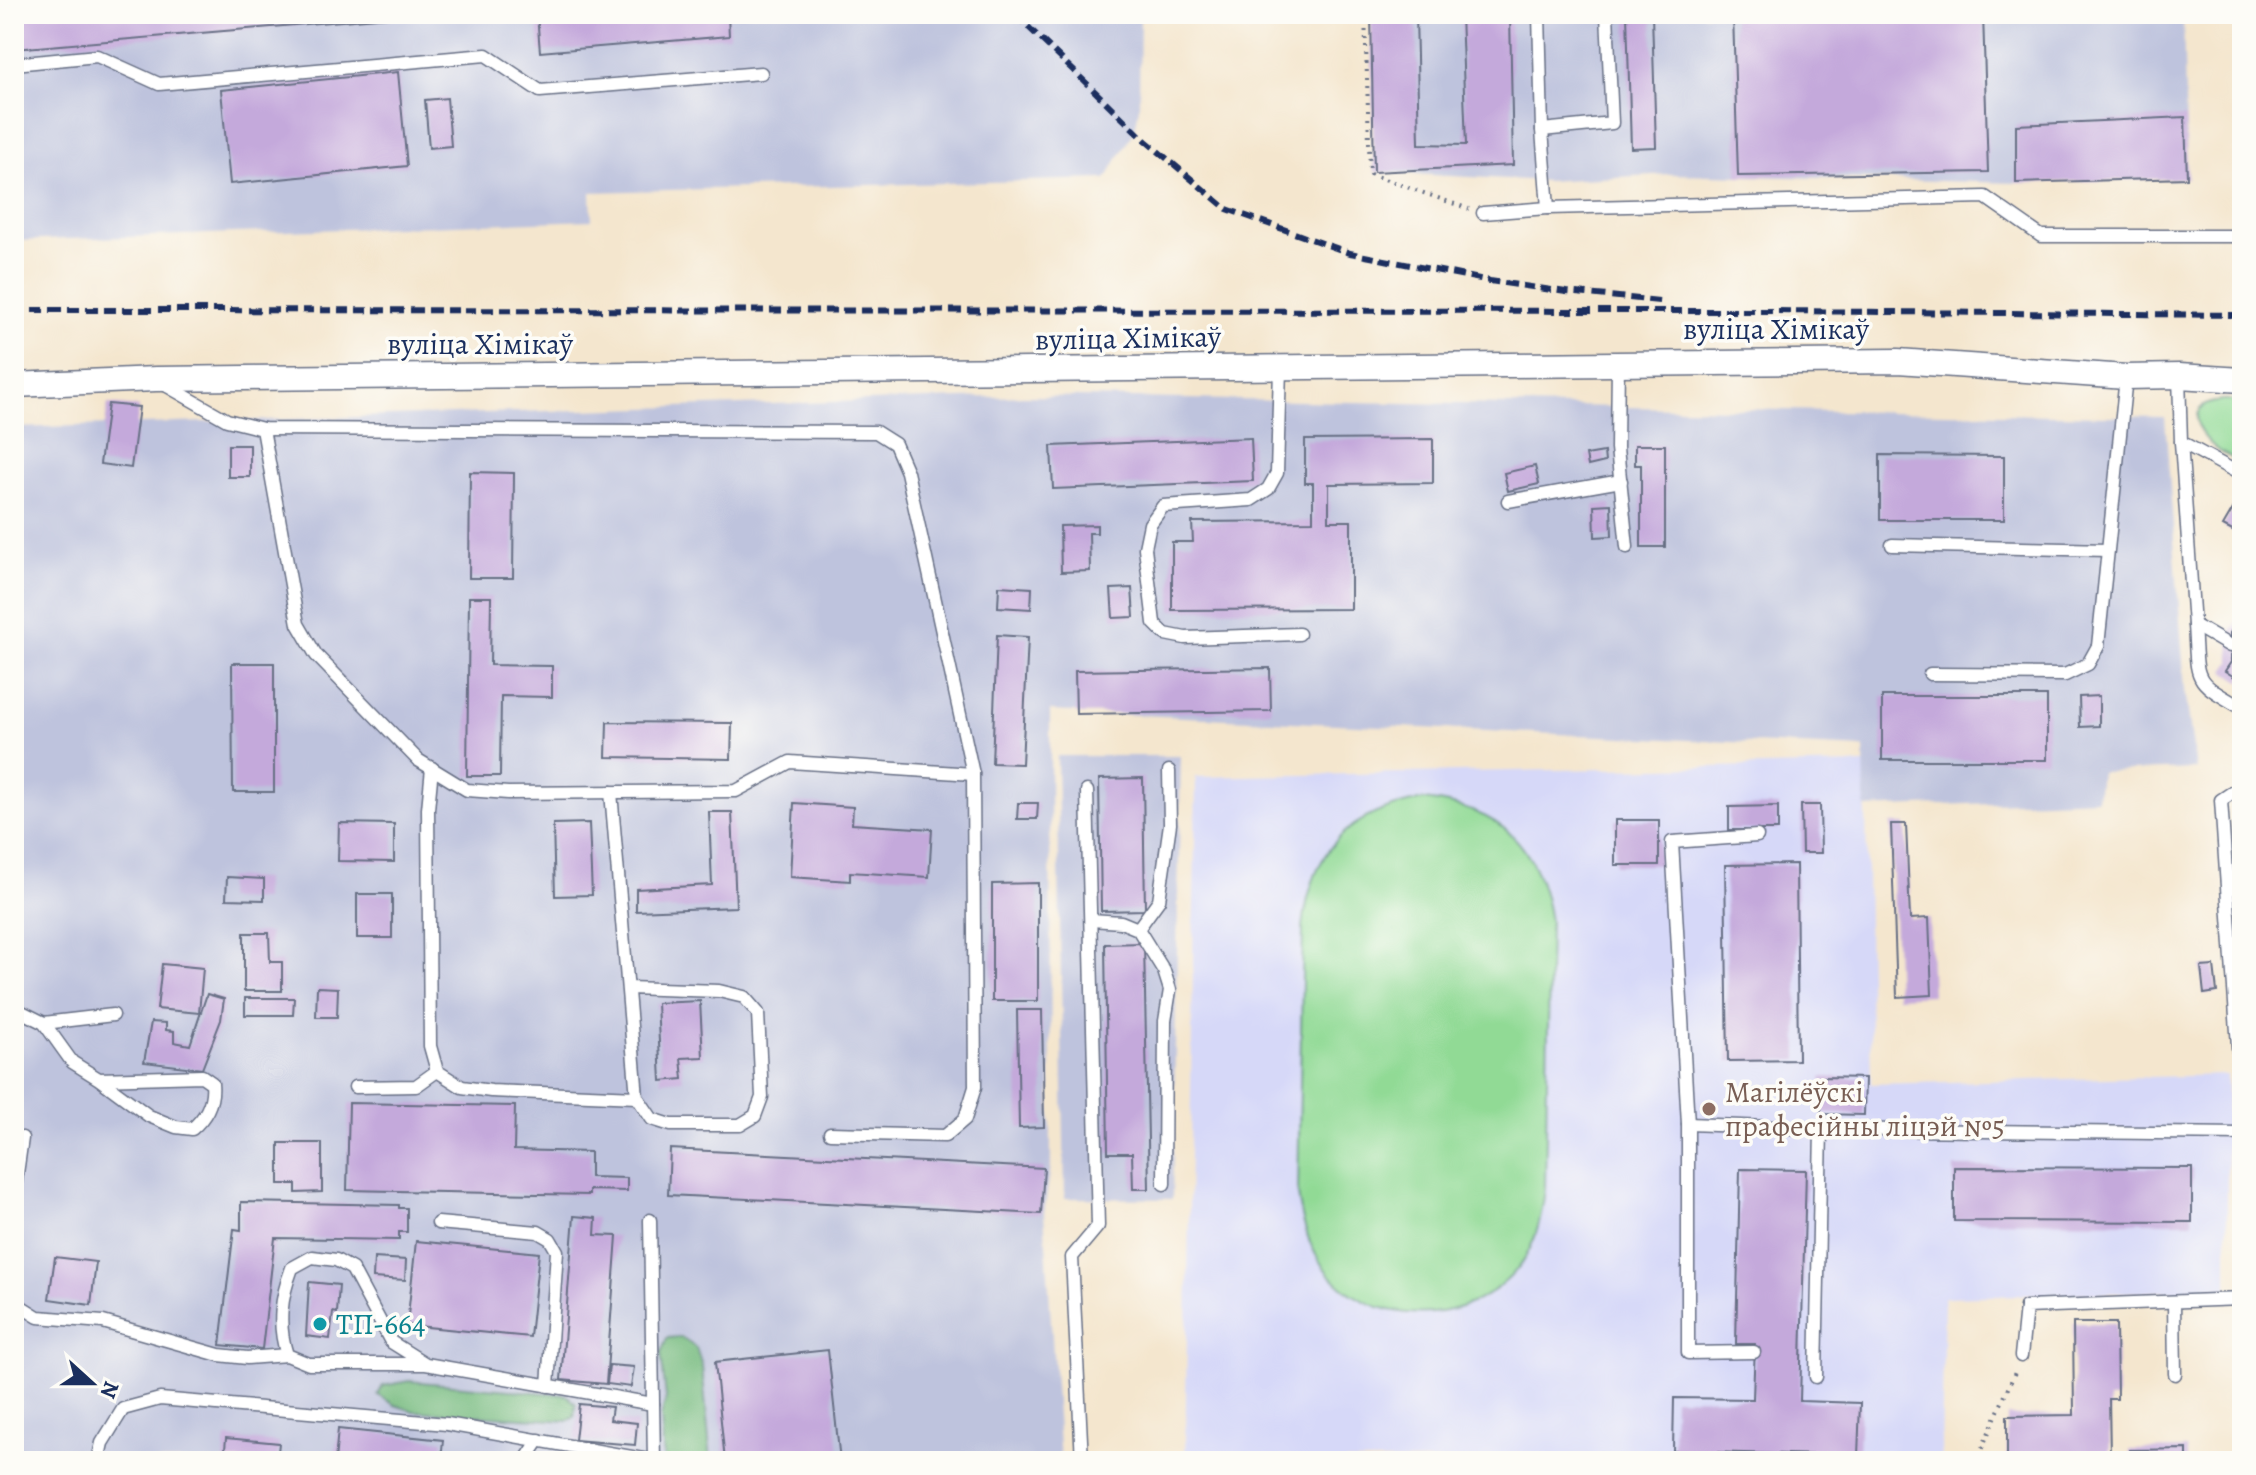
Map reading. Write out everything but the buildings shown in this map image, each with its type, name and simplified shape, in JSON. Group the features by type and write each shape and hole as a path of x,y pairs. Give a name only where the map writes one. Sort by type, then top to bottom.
{"street":[{"name":"вуліца Хімікаў","path":"14,385 156,379 1898,361 2126,377 2242,380"}],"lane":[{"path":"1539,14 1548,208"},
{"path":"1542,130 1612,123 1607,14"},
{"path":"14,64 97,56 159,84 486,55 540,91 761,73"},
{"path":"1483,213 1548,208 1985,197 2041,236 2242,236"},
{"path":"1618,362 1617,448 1627,547"},
{"path":"1280,368 1277,473 1268,489 1251,500 1163,506 1150,524 1145,548 1154,623 1165,634 1185,638 1299,634"},
{"path":"2179,376 2197,672 2203,683 2242,708"},
{"path":"1930,674 2065,675 2088,664 2098,646 2126,377"},
{"path":"156,379 227,420 263,429 876,432 895,444 907,472 973,774 975,1087 965,1119 945,1136 830,1133"},
{"path":"263,429 298,624 316,655 418,760 467,790 508,793 736,791 790,762 973,774"},
{"path":"2181,442 2242,475"},
{"path":"1508,501 1621,481"},
{"path":"1892,545 2107,550"},
{"path":"2194,625 2230,646"},
{"path":"432,768 428,809 430,1046 437,1071 462,1087 491,1091 637,1097"},
{"path":"1138,929 1159,900 1170,824 1169,771"},
{"path":"2236,1060 2221,800 2236,790 2242,792"},
{"path":"1082,1461 1072,1257 1098,1226 1087,791"},
{"path":"611,792 637,1097 652,1119 671,1125 740,1125 755,1116 762,1097 758,1013 744,997 719,991 628,988"},
{"path":"1754,1352 1688,1353 1688,1124 1672,842 1757,836"},
{"path":"1091,920 1121,922 1138,929 1164,971 1170,990 1165,1021 1164,1184"},
{"path":"14,1008 44,1023 72,1062 149,1116 176,1127 192,1129 204,1118 213,1094 212,1083 202,1076 99,1079"},
{"path":"44,1023 113,1015"},
{"path":"355,1087 416,1086 437,1071"},
{"path":"1688,1124 1821,1129 2242,1134"},
{"path":"1816,1377 1821,1129"},
{"path":"14,1195 22,1138"},
{"path":"98,1461 102,1443 123,1409 160,1399 447,1424 654,1461 650,1220"},
{"path":"438,1223 538,1232 550,1239 557,1251 548,1386"},
{"path":"287,1355 280,1334 282,1293 292,1268 312,1257 336,1260 352,1269 391,1342 426,1364"},
{"path":"2021,1356 2026,1307 2242,1299"},
{"path":"14,1302 38,1317 103,1322 219,1355 247,1358 287,1355 309,1364 426,1364 653,1404"},
{"path":"2174,1302 2175,1374"},
{"path":"1802,1353 1817,1353"},
{"path":"525,1461 539,1440"}],"path":[{"path":"1365,14 1370,174 1483,213"},
{"path":"1972,1461 1982,1448 2021,1356"}],"shaded area":[{"path":"14,14 1140,14 1139,107 1135,130 1106,179 591,192 592,220 14,241"},
{"path":"1371,14 2183,14 2187,178 2016,183 1670,174 1546,181 1374,172"},
{"path":"1024,396 2165,417 2185,689 2196,769 2100,772 2097,799 1865,808 1864,748 1050,711 1051,1166 1044,1213 1060,1461 14,1461 14,428"},
{"path":"1057,756 1181,756 1172,1199 1065,1198"},
{"name":"Магілёўскі прафесійны ліцэй №5","path":"1865,764 1871,1084 2227,1075 2227,1290 1944,1297 1941,1461 1185,1461 1196,777"}],"green space":[{"path":"2242,401 2242,460 2231,458 2210,443 2202,434 2197,414 2203,407 2215,402"},
{"path":"1424,800 1475,812 1512,835 1536,871 1544,894 1550,921 1545,1189 1535,1237 1525,1259 1509,1278 1487,1295 1461,1307 1434,1313 1406,1313 1378,1307 1353,1295 1332,1277 1315,1253 1304,1224 1298,1194 1303,927 1315,876 1338,839 1374,814"},
{"path":"681,1337 696,1348 702,1366 711,1461 664,1461 661,1417 666,1398 661,1353 667,1338"},
{"path":"409,1381 567,1395 576,1404 574,1417 567,1421 413,1411 378,1395 383,1386"}],"railway":[{"path":"1015,14 1146,141 1227,209 1350,253 1490,281 1660,301"},
{"path":"14,310 1771,311 2242,315"}],"place":[{"name":"Магілёўскі прафесійны ліцэй №5","path":"1709,1109"},
{"name":"ТП-664","path":"320,1324"}]}
